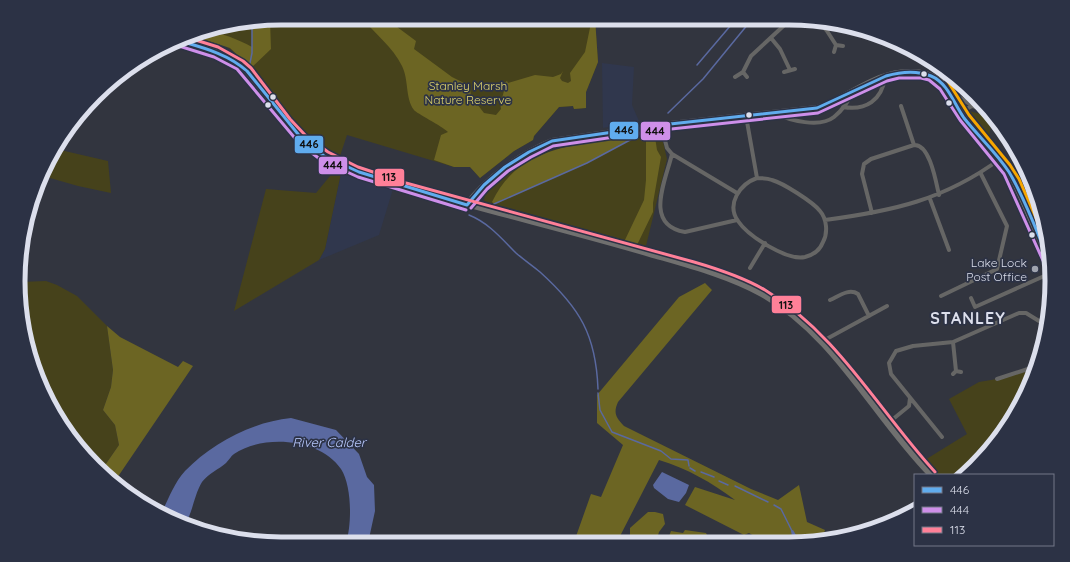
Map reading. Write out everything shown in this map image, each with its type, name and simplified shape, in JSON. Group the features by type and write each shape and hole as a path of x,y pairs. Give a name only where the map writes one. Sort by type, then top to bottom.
{"main road":[{"path":"188,43 228,56 238,62 302,139 324,156 359,172 467,204 603,240 723,277 762,294 778,305 821,342 836,358 887,424 930,474"}],"street":[{"path":"735,77 743,72 751,56 784,25"},
{"path":"824,27 836,45 834,52"},
{"path":"771,38 780,48 790,70"},
{"path":"836,45 843,46"},
{"path":"784,72 795,69"},
{"path":"743,72 746,77"},
{"path":"467,204 479,190 517,160 546,144 567,138 661,125 818,108 884,77 895,73 917,72 932,75 941,81 949,91 961,112 1000,159 1014,181 1043,246"},
{"path":"941,81 943,76"},
{"path":"843,107 859,108 873,102 882,92 884,77"},
{"path":"949,91 977,107"},
{"path":"775,113 796,120 822,122 835,116 854,92"},
{"path":"901,106 914,145"},
{"path":"961,112 973,106"},
{"path":"746,116 757,178"},
{"path":"661,125 667,148 672,154 737,193"},
{"path":"872,213 862,174 864,164 871,159 914,145 921,146 926,152 940,194"},
{"path":"672,154 659,205 660,214 665,223 678,231 685,232 737,220"},
{"path":"825,220 872,213 930,199 981,174 1000,159"},
{"path":"941,296 997,269 1007,226 981,174"},
{"path":"757,178 777,182 820,211 825,220 826,232 823,243 818,250 809,256 791,257 765,244 747,231 737,220 734,207 737,193 745,184 757,178"},
{"path":"930,199 949,250"},
{"path":"750,268 765,244"},
{"path":"971,298 975,307 1045,276"},
{"path":"830,300 849,292 855,292 858,294 869,316"},
{"path":"821,342 887,306"},
{"path":"942,437 910,398 890,370 891,359 896,351 913,346 953,342 1019,313 1026,313 1039,321 1042,320"},
{"path":"953,342 957,372"},
{"path":"997,379 1029,369"},
{"path":"887,424 909,406 910,398"}],"shaded area":[{"path":"602,63 634,67 632,105 639,121 603,128"},
{"path":"341,173 393,189 379,235 319,260 325,249"}],"green space":[{"name":"Stanley Marsh Nature Reserve","path":"281,25 595,25 598,62 586,92 586,108 574,109 573,106 559,107 534,136 533,140 514,151 480,178 470,167 454,167 347,135 339,159 307,137 252,68 230,49 211,40 202,38 248,27"},
{"path":"368,25 394,25 416,41 414,49 452,77 468,85 471,96 484,113 496,115 501,109 504,83 507,81 508,83 535,75 553,77 561,74 563,71 560,78 562,81 568,83 571,81 570,73 585,52 591,25 595,25 598,62 586,92 586,108 574,109 573,106 559,107 534,136 533,140 514,151 480,178 470,167 454,167 434,160 441,135 448,132 414,110 409,100 404,71 398,59 389,47"},
{"path":"270,26 271,49 251,68 230,48 201,38 218,33 238,40 252,47 252,27"},
{"path":"950,82 965,95 957,91"},
{"path":"969,111 983,115 991,124 989,138 969,115"},
{"path":"660,129 667,159 646,246 484,201 485,193 503,177 541,154 561,148 630,137"},
{"path":"654,131 657,150 661,157 653,203 653,212 637,245 624,242 644,200 646,180 646,133"},
{"path":"630,137 632,139 587,163 494,204 492,202 504,183 518,169 534,158 551,151 570,146"},
{"path":"61,150 108,161 111,193 47,177"},
{"path":"335,170 341,173 325,249 319,260 234,311 266,189 316,193"},
{"path":"46,281 57,285 77,296 107,326 113,370 111,387 103,410 115,425 119,445 104,466 78,437 68,423 44,379 30,331 27,314 25,282"},
{"path":"705,283 712,290 618,402 616,409 617,418 624,426 751,489 778,500 799,485 807,522 825,530 823,535 800,536 789,535 780,537 752,537 754,536 749,533 744,535 685,505 695,487 735,500 717,487 699,477 659,460 620,537 576,537 591,494 601,497 623,445 597,423 597,395 679,297"},
{"path":"107,326 120,337 178,367 183,361 193,366 117,478 104,466 119,445 115,425 103,410 111,387 113,370"},
{"path":"1029,369 1026,379 1011,409 992,437 970,462 957,474 930,474 920,463 967,434 949,399 979,382 997,379"},
{"path":"648,512 663,514 665,524 658,537 633,537 630,535 630,528"},
{"path":"685,530 706,533 708,537 669,537 671,531 683,533"}],"water":[{"name":"River Calder","path":"291,418 336,430 359,454 367,477 374,485 375,511 369,537 348,537 350,505 345,476 341,469 332,459 320,451 306,445 290,442 260,444 246,448 234,454 226,463 204,479 197,492 188,519 164,509 174,486 181,476 207,451 247,429 276,420"},
{"path":"662,472 689,485 686,493 679,502 668,499 654,488 653,485"},
{"path":"793,530 796,535 802,536 775,537 792,536 791,531"}],"waterway":[{"path":"697,65 731,25"},
{"path":"668,113 703,79 747,25"},
{"path":"250,63 252,53 252,27"},
{"path":"494,204 587,163 632,139"},
{"path":"469,215 483,222 489,227 516,253 540,272 566,298 583,324 589,338 594,353 598,389"},
{"path":"598,393 600,410 612,432 661,451 671,459 688,460 689,466"},
{"path":"690,468 695,471"},
{"path":"701,472 714,477"},
{"path":"719,481 728,485"},
{"path":"735,486 768,502"},
{"path":"774,505 781,509 792,531"}],"transit line":[{"name":"113","path":"196,40 218,47 243,61 251,68 290,119 306,136 328,152 358,167 406,183 703,265 739,277 757,285 791,308 836,350 935,472"},
{"name":"446","path":"187,43 215,52 240,65 247,71 302,139 324,156 359,172 467,205"},
{"name":"444","path":"179,46 214,57 237,69 299,143 321,160 358,177 466,210"},
{"name":"446","path":"467,205 484,185 505,167 529,152 552,141 661,125 817,108 886,76 897,73 914,72 931,76 942,84 950,94 964,118 1004,165 1021,194 1042,245"},
{"name":"444","path":"471,208 487,189 508,171 553,146 662,130 818,113 887,81 899,78 921,78 929,80 940,89 960,120 1004,174 1044,263"},
{"path":"947,80 969,115 1010,165 1019,179 1038,222"}],"place":[{"name":"Lake Lock Post Office","path":"1035,269"}],"district":[{"name":"STANLEY","path":"968,318"}]}
